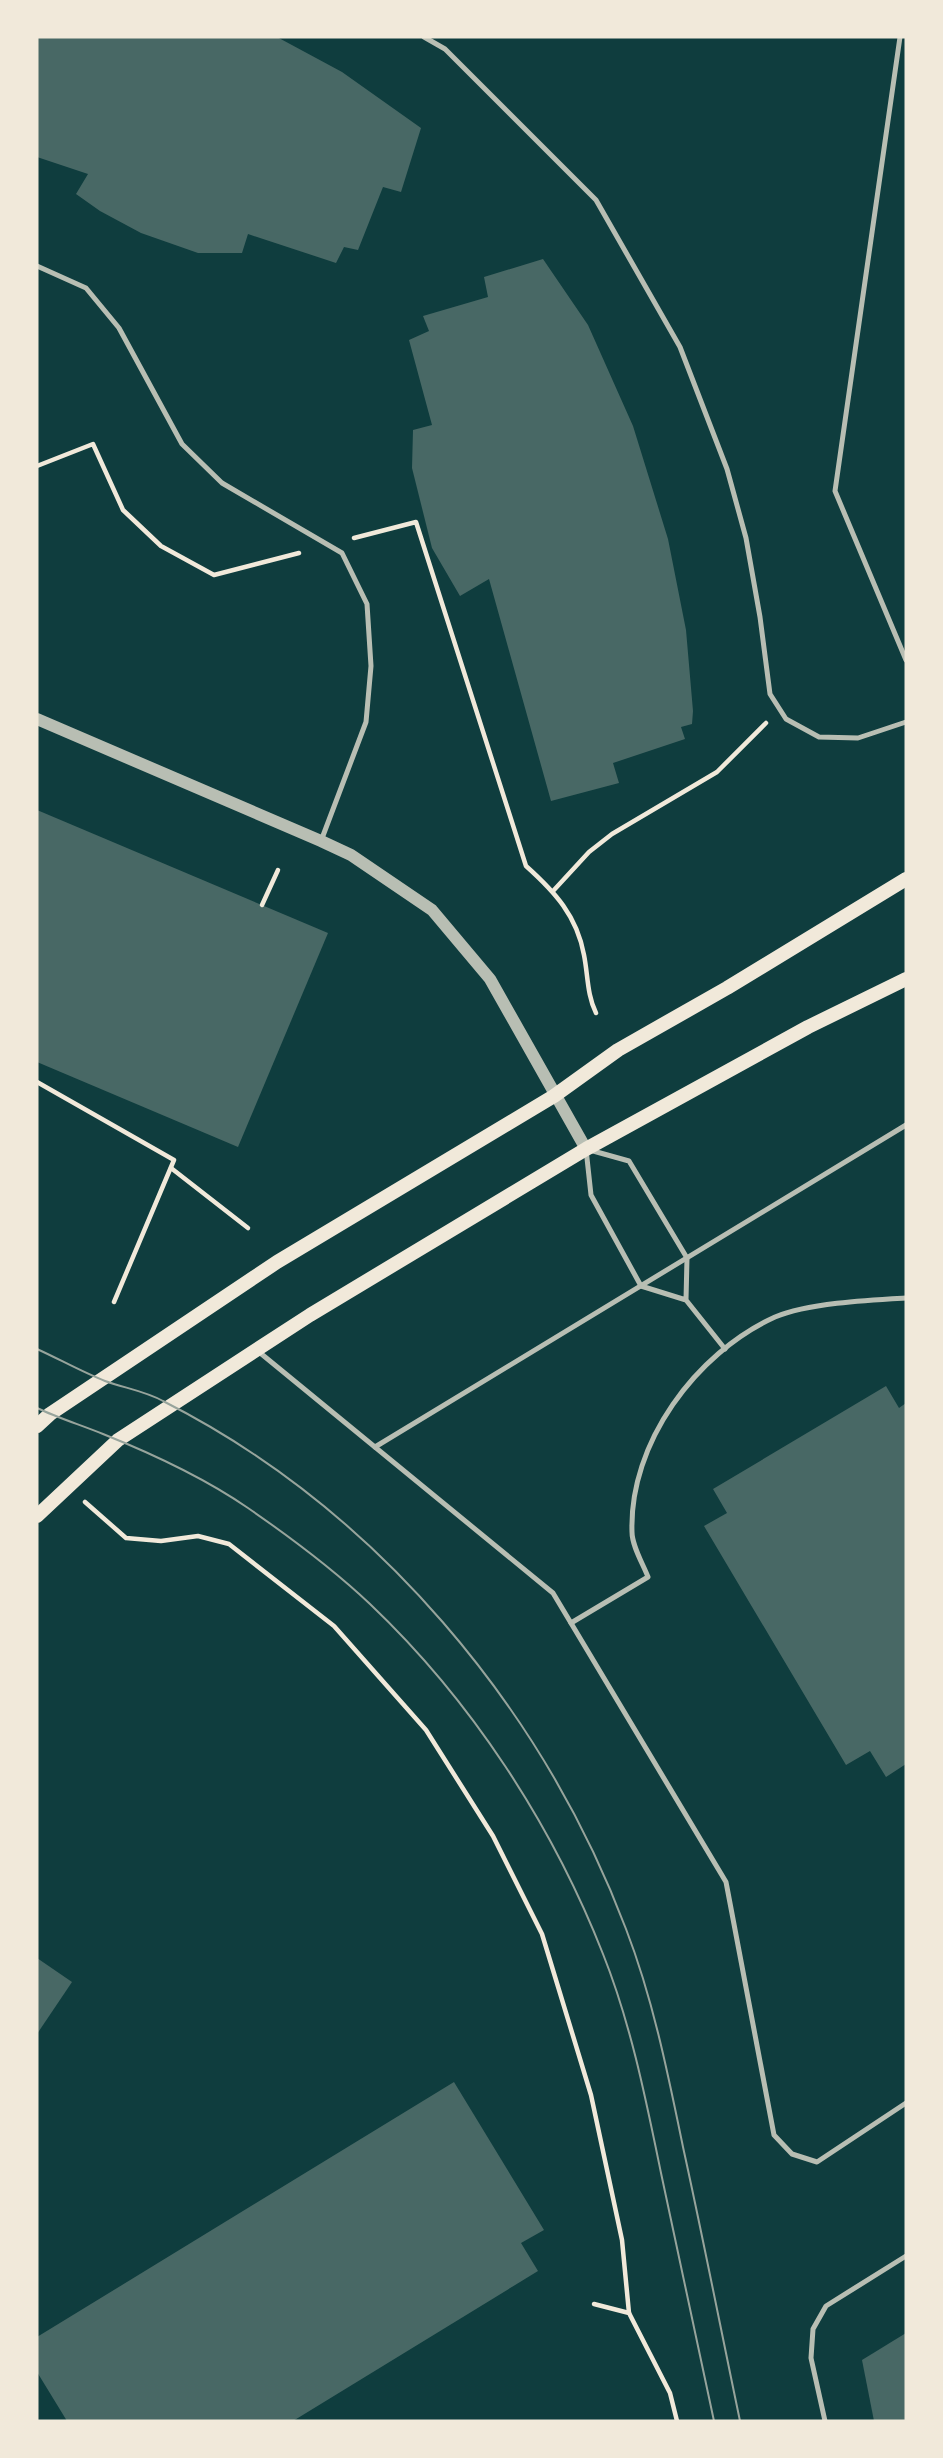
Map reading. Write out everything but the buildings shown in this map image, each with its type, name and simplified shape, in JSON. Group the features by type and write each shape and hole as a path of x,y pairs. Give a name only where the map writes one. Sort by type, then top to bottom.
{"main road":[{"path":"37,1426 50,1414 277,1262 554,1096 618,1050 727,988 906,879"},
{"path":"37,1516 118,1440 257,1350 586,1149 808,1027 906,979"}],"street":[{"path":"37,719 269,817 351,855 432,910 490,979 586,1149"}],"lane":[{"path":"424,37 445,49 596,200 680,347 727,469 737,503 753,578 770,694 786,719 819,737 858,738 906,722"},
{"path":"900,37 835,491 906,660"},
{"path":"37,267 86,288 119,328 183,444 222,483 342,553 367,604 372,666 366,722 321,841"},
{"path":"375,1447 906,1125"},
{"path":"686,1300 687,1258 629,1161 586,1149 591,1195 641,1286 686,1300 725,1349"},
{"path":"571,1623 648,1577 631,1534 637,1484 653,1437 676,1399 706,1364 740,1336 777,1316 819,1306 906,1298"},
{"path":"257,1350 553,1593 726,1882 774,2136 792,2154 817,2162 906,2103"},
{"path":"825,2421 811,2358 813,2329 825,2306 906,2256"}],"path":[{"path":"554,890 589,852 612,834 717,772 780,709"},
{"path":"262,905 278,870"},
{"path":"37,1082 174,1160 114,1302"},
{"path":"171,1168 248,1228"},
{"path":"69,1487 126,1538 161,1541 198,1535 229,1544 334,1626 426,1730 493,1836 542,1934 591,2095 622,2240 629,2313 670,2393 677,2421"},
{"path":"594,2304 629,2313"}],"tram line":[{"path":"37,1349 96,1377 163,1401 241,1446 313,1498 381,1557 443,1622 499,1693 548,1768 591,1847 636,1955 672,2092 740,2421"},
{"path":"37,1408 196,1476 280,1530 356,1591 407,1641 475,1723 505,1766 559,1858 603,1954 622,2007 643,2090 714,2421"}]}
